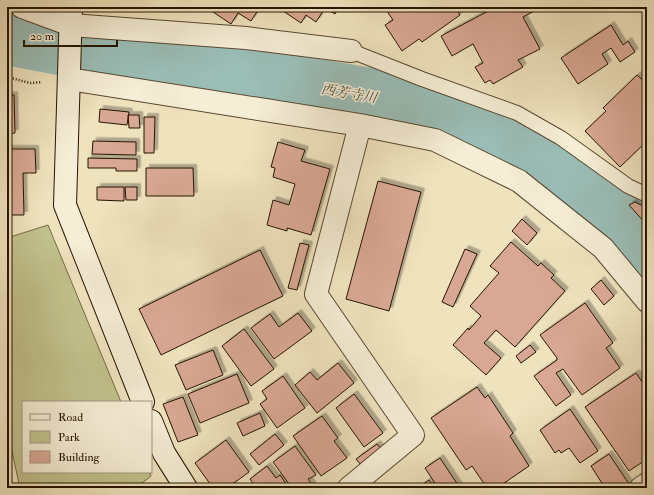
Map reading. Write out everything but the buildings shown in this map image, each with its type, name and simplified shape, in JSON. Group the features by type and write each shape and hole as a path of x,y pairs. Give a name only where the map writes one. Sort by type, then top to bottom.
{"street":[{"path":"22,7 71,16 351,51"},
{"path":"71,16 65,205 143,401"},
{"path":"69,79 360,125 435,140 519,181 603,248 647,301"},
{"path":"349,488 413,435 316,294 360,125"},
{"path":"152,423 164,453 186,488"},
{"path":"641,488 647,484"}],"lane":[{"path":"351,51 422,79 517,113 561,138 628,186 647,195"}],"path":[{"path":"7,77 30,83 69,79"}],"green space":[{"path":"48,225 121,401 22,401 22,473 150,473 151,476 136,488 20,488 7,429 7,238"}],"waterway":[{"name":"西芳寺川","path":"7,37 164,66 235,73 383,98 441,112 504,137 575,185 622,223 647,252"}]}
